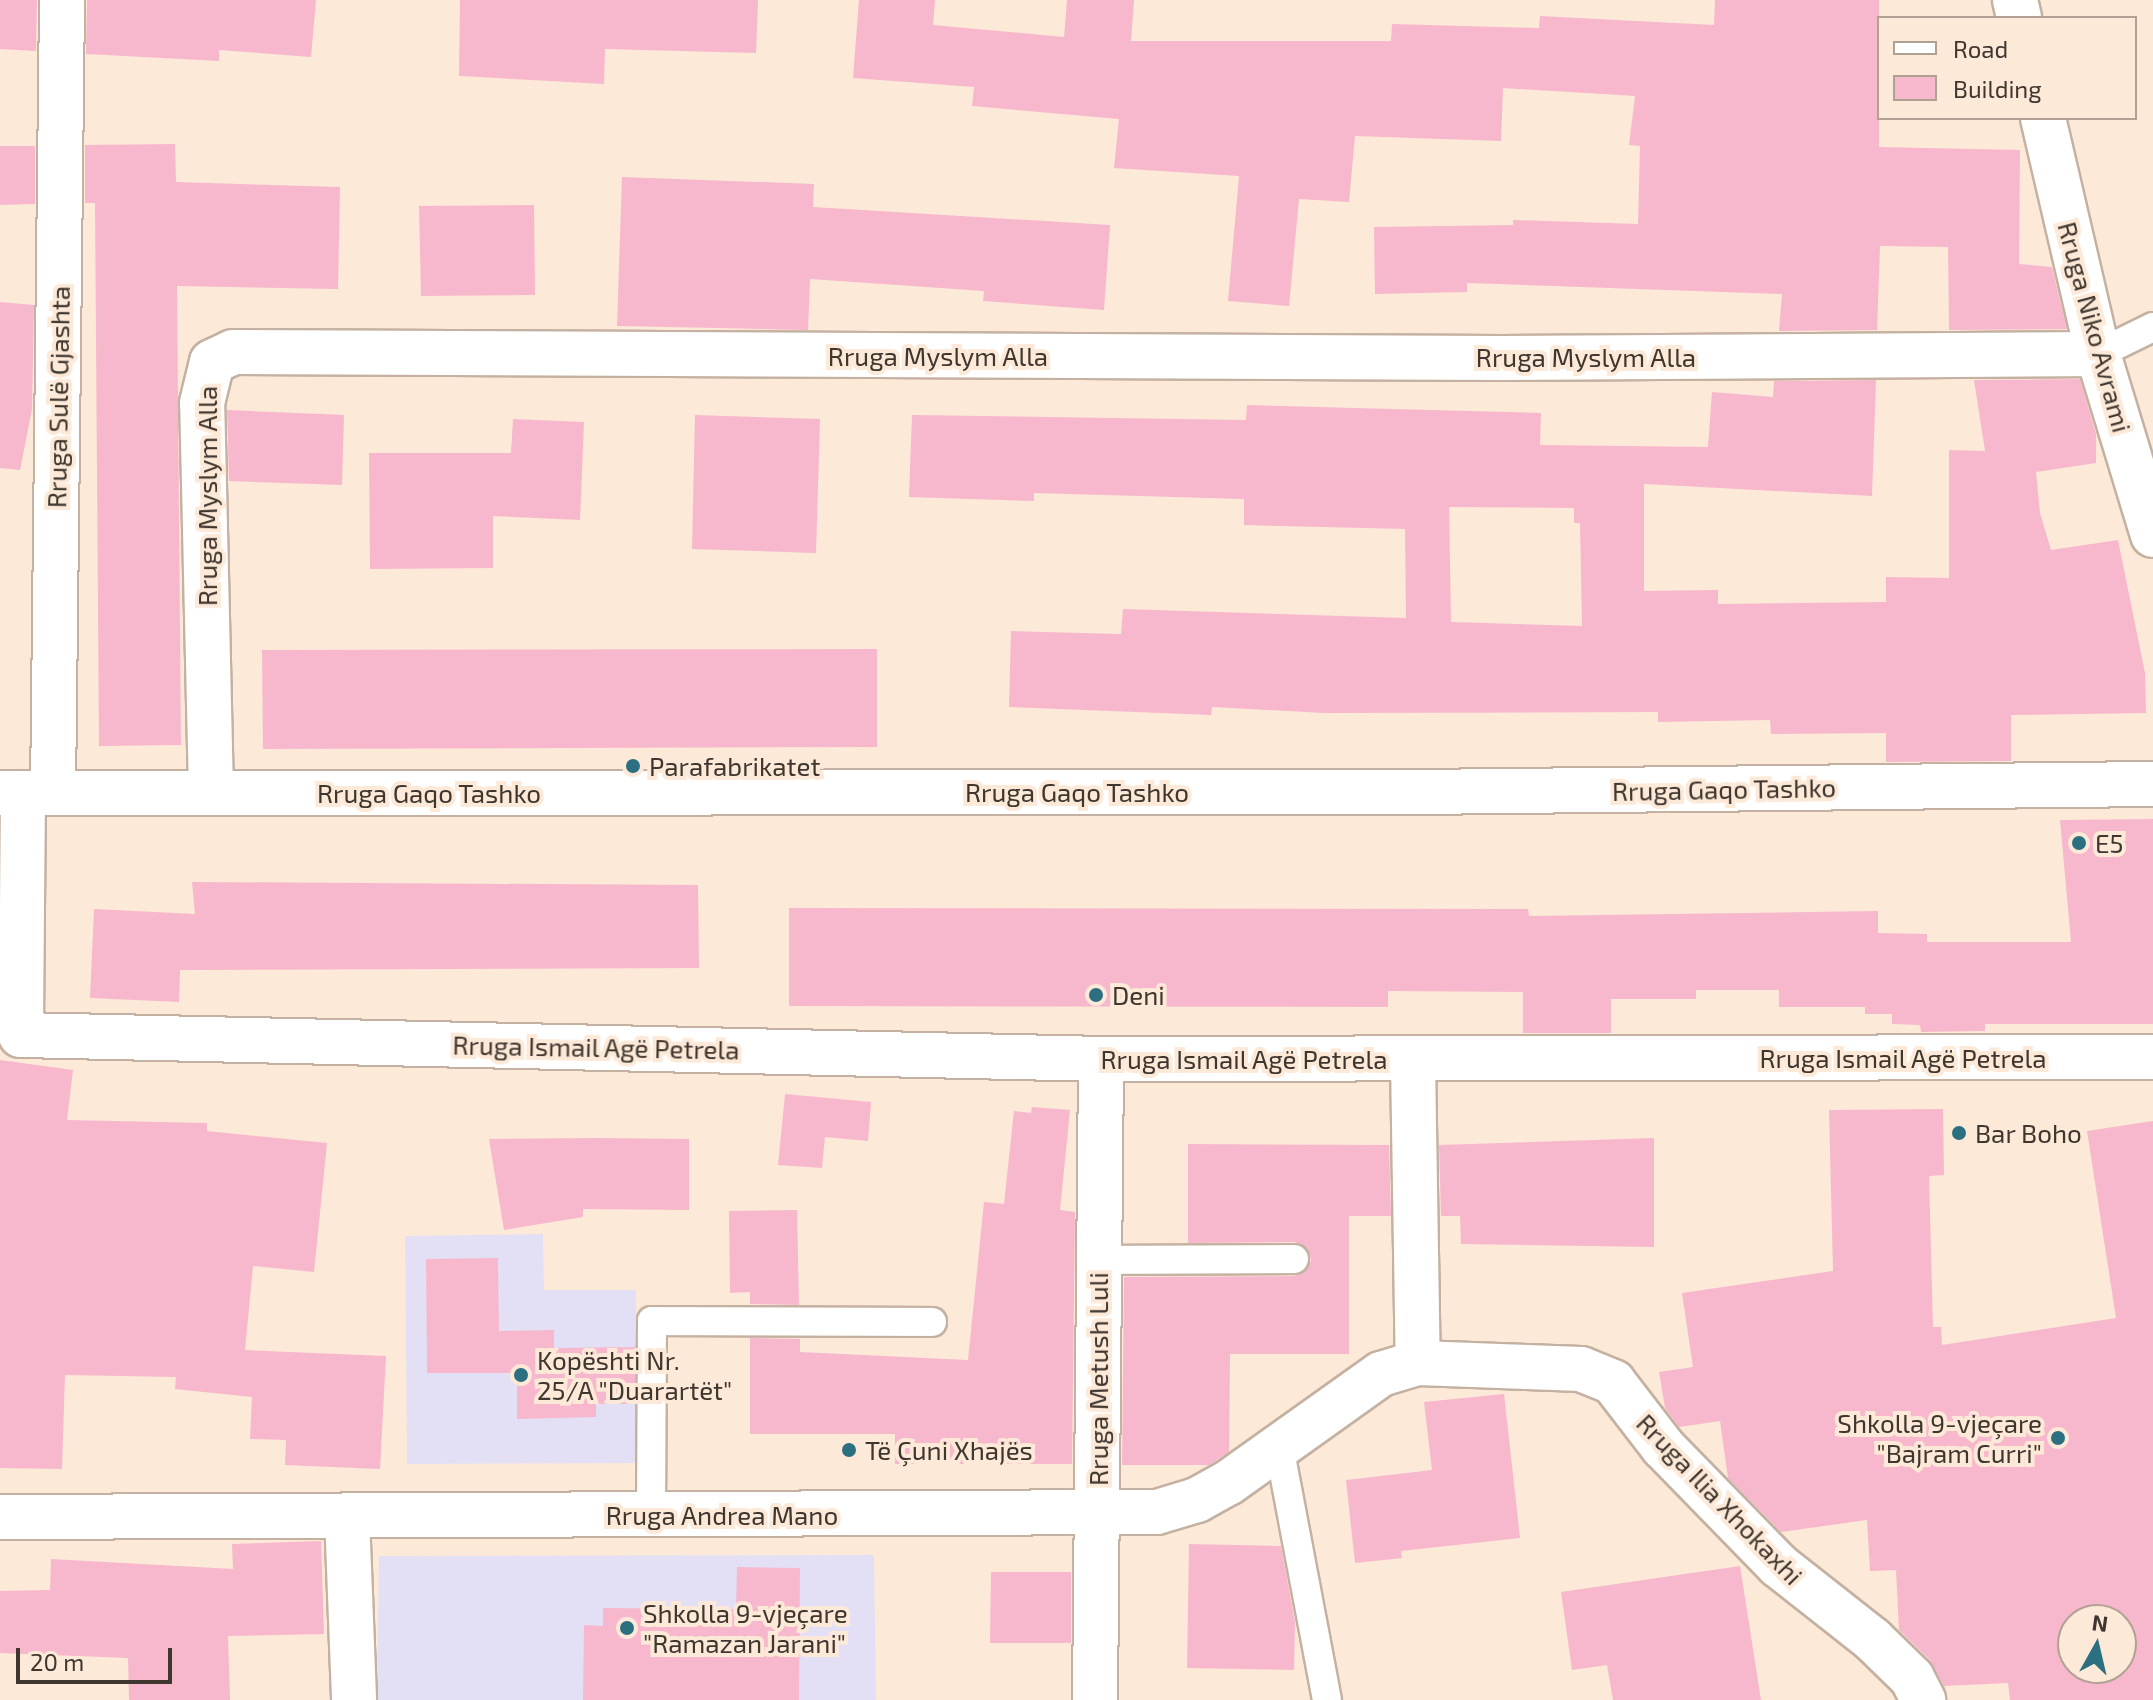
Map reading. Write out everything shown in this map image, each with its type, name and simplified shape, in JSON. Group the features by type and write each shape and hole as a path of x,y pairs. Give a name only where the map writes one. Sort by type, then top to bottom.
{"street":[{"name":"Rruga Sulë Gjashta","path":"25,793 62,0"},
{"name":"Rruga Niko Avrami","path":"2043,120 2098,354 2153,535"},
{"name":"Rruga Myslym Alla","path":"211,793 202,403 212,362 233,352 259,349 931,356 2098,354"},
{"name":"Rruga Gaqo Tashko","path":"25,793 1415,792 2153,784"},
{"name":"Rruga Ismail Agë Petrela","path":"25,793 21,1035 1101,1059 2153,1057"},
{"name":"Rruga Metush Luli","path":"1095,1700 1101,1059"},
{"name":"Rruga Ismail Agë Petrela","path":"1413,1060 1418,1363"},
{"name":"Rruga Ilia Xhokaxhi","path":"1097,1512 1157,1512 1197,1500 1381,1374 1418,1363 1581,1369 1613,1382 1663,1447 1746,1533 1789,1575 1872,1639 1912,1678 1923,1700"},
{"name":"Rruga Andrea Mano","path":"0,1517 1097,1512"},
{"path":"347,1516 354,1700"}],"lane":[{"path":"2098,354 2153,327"},
{"path":"1099,1260 1294,1259"},
{"path":"651,1516 652,1321 932,1322"},
{"path":"1279,1446 1327,1700"}],"shaded area":[{"name":"Kopështi Nr. 25/A \"Duarartët\"","path":"543,1234 544,1290 636,1290 637,1463 407,1464 405,1236"},
{"name":"Shkolla 9-vjeçare \"Ramazan Jarani\"","path":"874,1555 876,1700 377,1700 379,1556"}],"building":[{"path":"0,0 37,0 36,51 0,49"},
{"path":"87,0 316,0 311,57 219,50 219,61 86,54"},
{"path":"460,0 758,0 756,53 605,49 604,84 459,76"},
{"path":"859,0 935,0 933,25 1064,37 1067,0 1134,0 1131,41 1391,41 1392,24 1539,28 1540,16 1714,25 1715,0 1879,0 1879,147 2020,150 2019,264 2052,267 2067,329 1949,330 1948,247 1880,246 1877,330 1779,331 1782,294 1467,283 1467,292 1375,294 1374,227 1513,225 1513,220 1638,224 1640,146 1629,145 1635,96 1503,88 1501,141 1355,136 1349,202 1299,199 1289,306 1228,301 1239,176 1114,168 1119,119 972,106 974,87 853,78"},
{"path":"175,144 176,182 340,187 338,289 177,286 181,745 99,746 95,203 85,203 85,145"},
{"path":"0,146 35,146 35,204 0,205"},
{"path":"622,177 814,184 813,207 1110,225 1104,310 983,301 984,291 810,279 808,330 617,326"},
{"path":"534,205 535,295 421,296 419,206"},
{"path":"0,302 34,305 32,409 20,470 0,468"},
{"path":"2080,379 2096,434 2096,463 2036,472 2040,513 2051,550 2118,540 2145,673 2146,713 2011,715 2011,761 1886,762 1886,733 1771,734 1770,720 1658,722 1658,712 1324,713 1212,707 1211,715 1009,707 1011,631 1121,634 1123,609 1406,618 1405,529 1244,525 1244,499 1034,493 1034,501 909,497 912,415 1246,420 1247,405 1541,413 1540,445 1708,447 1712,392 1773,397 1774,381 1876,380 1872,496 1644,484 1644,591 1718,590 1718,604 1886,602 1886,577 1949,578 1949,450 1985,451 1974,380","holes":["1449,507 1574,508 1574,523 1580,523 1582,626 1451,622"]},
{"path":"227,410 344,415 342,485 229,481"},
{"path":"695,415 820,419 816,553 692,549"},
{"path":"513,419 584,422 580,520 493,516 493,568 370,569 369,453 511,453"},
{"path":"877,649 877,747 263,749 262,650"},
{"path":"2153,819 2153,1024 1985,1024 1985,1031 1921,1032 1920,1025 1892,1024 1892,1014 1865,1014 1865,1007 1779,1007 1779,990 1696,990 1696,999 1611,999 1611,1033 1523,1033 1523,992 1388,991 1388,1007 789,1006 789,908 1528,909 1529,916 1878,911 1878,933 1927,934 1927,942 2071,942 2060,820"},
{"path":"192,882 698,885 699,968 180,970 179,1002 90,998 94,909 195,914"},
{"path":"0,1060 73,1070 67,1120 207,1123 207,1131 327,1143 314,1272 253,1266 245,1350 386,1356 380,1469 285,1465 286,1440 250,1439 252,1397 175,1389 176,1377 65,1375 62,1469 0,1468"},
{"path":"785,1094 871,1102 868,1141 825,1137 822,1168 778,1165"},
{"path":"1032,1107 1070,1110 1060,1210 1075,1212 1072,1464 895,1464 895,1434 750,1434 750,1338 800,1339 800,1352 968,1360 984,1202 1004,1204 1014,1111 1031,1113"},
{"path":"1943,1109 1944,1175 1929,1176 1933,1327 1941,1327 1942,1345 2116,1318 2087,1131 2153,1121 2153,1700 2010,1700 2008,1683 1944,1686 1930,1660 1899,1630 1896,1570 1870,1571 1867,1520 1781,1532 1728,1478 1720,1421 1679,1427 1665,1408 1659,1372 1693,1367 1682,1293 1833,1271 1829,1110"},
{"path":"1654,1138 1654,1247 1461,1244 1460,1216 1441,1216 1439,1145"},
{"path":"489,1139 689,1139 689,1210 583,1209 583,1217 504,1230"},
{"path":"1188,1144 1389,1145 1391,1216 1349,1216 1349,1354 1230,1354 1229,1452 1209,1465 1122,1465 1124,1277 1294,1276 1303,1273 1311,1260 1308,1250 1295,1242 1188,1243"},
{"path":"797,1210 799,1305 750,1304 750,1292 730,1293 729,1211"},
{"path":"498,1258 499,1331 554,1330 554,1348 635,1347 635,1404 596,1404 596,1417 517,1419 517,1373 427,1373 426,1259"},
{"path":"1504,1394 1520,1538 1401,1551 1402,1558 1355,1563 1346,1480 1432,1470 1424,1402"},
{"path":"321,1541 324,1634 228,1636 230,1700 129,1700 128,1658 0,1653 0,1591 50,1590 51,1559 233,1569 232,1544"},
{"path":"1189,1544 1281,1546 1295,1622 1294,1670 1187,1668"},
{"path":"1740,1566 1761,1700 1613,1700 1607,1665 1572,1670 1561,1592"},
{"path":"737,1567 800,1568 799,1700 583,1700 584,1625 603,1626 603,1608 736,1609"},
{"path":"991,1572 1071,1572 1071,1643 990,1643"}],"place":[{"name":"Parafabrikatet","path":"633,766"},
{"name":"E5","path":"2079,843"},
{"name":"Deni","path":"1096,995"},
{"name":"Bar Boho","path":"1959,1133"},
{"name":"Kopështi Nr. 25/A \"Duarartët\"","path":"521,1375"},
{"name":"Shkolla 9-vjeçare \"Bajram Curri\"","path":"2058,1438"},
{"name":"Të Çuni Xhajës","path":"849,1450"},
{"name":"Shkolla 9-vjeçare \"Ramazan Jarani\"","path":"627,1628"}]}
